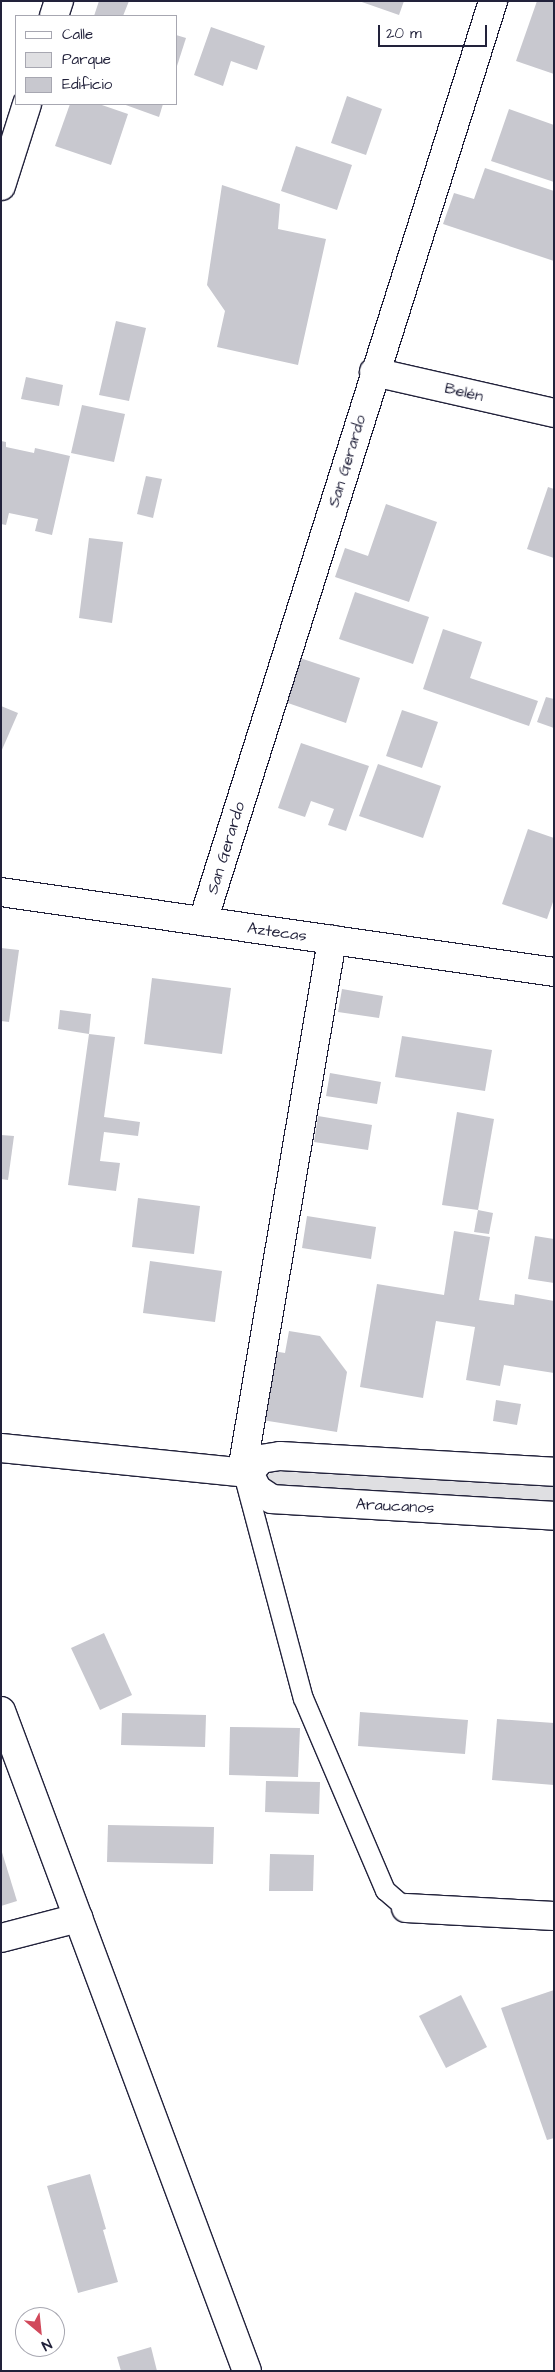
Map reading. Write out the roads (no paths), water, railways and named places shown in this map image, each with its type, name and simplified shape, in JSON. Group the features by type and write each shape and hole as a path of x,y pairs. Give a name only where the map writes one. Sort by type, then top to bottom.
{"street":[{"path":"54,15 59,1"},
{"name":"San Gerardo","path":"203,922 374,372 493,1"},
{"path":"1,186 27,105"},
{"name":"Belén","path":"374,372 554,413"},
{"name":"Aztecas","path":"1,892 554,972"},
{"path":"246,1472 332,940"},
{"path":"1,1448 246,1472 261,1459 280,1456 554,1472"},
{"name":"Araucanos","path":"246,1472 257,1489 272,1499 554,1516"},
{"path":"1,1711 247,2371"},
{"path":"406,1908 554,1916"},
{"path":"1,1938 78,1918"}],"lane":[{"path":"246,1472 304,1698 385,1890 406,1908"}]}
